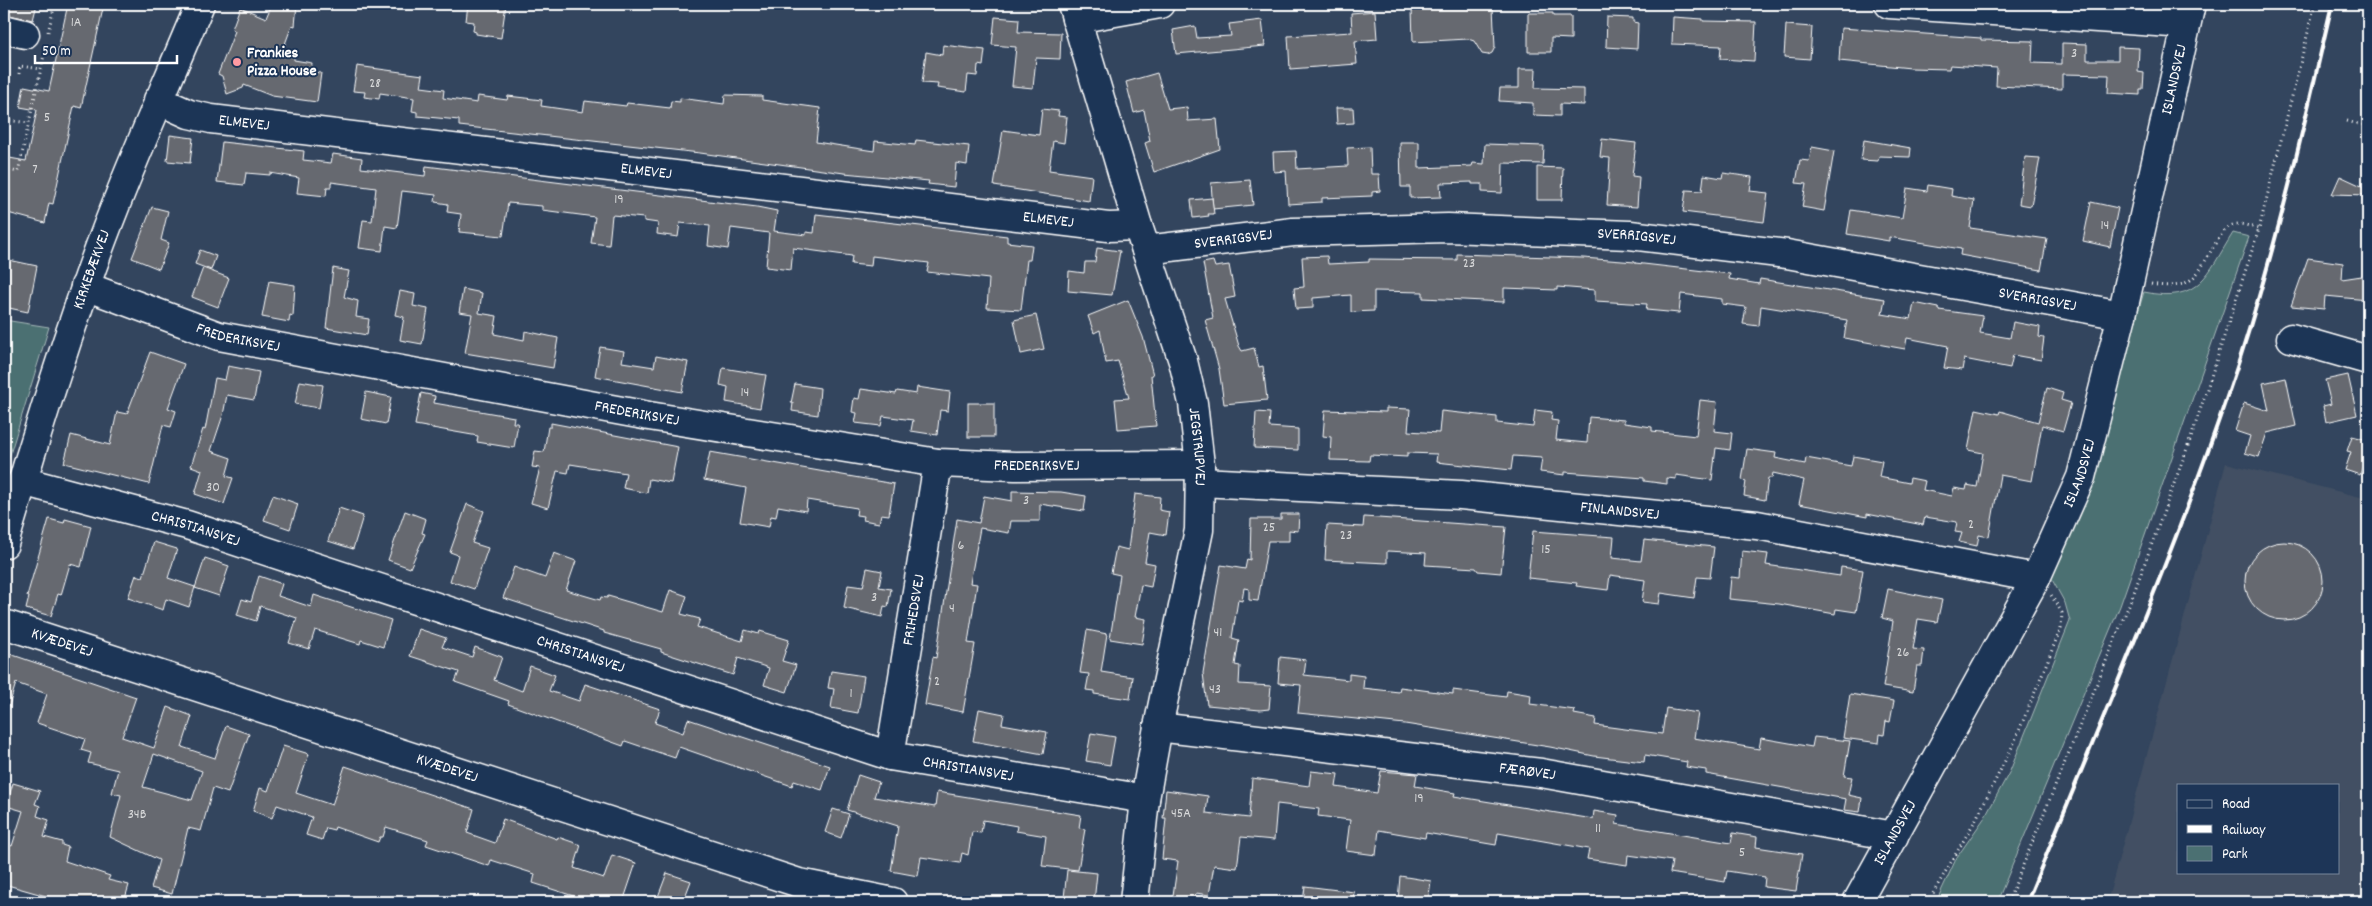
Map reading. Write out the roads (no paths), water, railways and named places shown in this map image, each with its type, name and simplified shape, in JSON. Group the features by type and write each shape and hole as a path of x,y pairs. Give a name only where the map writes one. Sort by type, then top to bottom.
{"street":[{"name":"KIRKEBÆKVEJ","path":"4,544 22,481 85,286 158,100 200,4"},
{"path":"1074,11 1160,4"},
{"path":"1889,4 2188,14"},
{"name":"JEGSTRUPVEJ","path":"1074,11 1142,238 1183,361 1193,403 1200,474 1199,530 1145,799 1134,902"},
{"name":"ISLANDSVEJ","path":"1857,902 2036,578 2081,476 2122,315 2188,14"},
{"name":"ELMEVEJ","path":"158,100 189,114 211,118 1108,227 1142,238"},
{"name":"SVERRIGSVEJ","path":"1142,238 1448,228 1630,235 1787,254 2122,315"},
{"name":"FREDERIKSVEJ","path":"85,286 219,336 649,416 938,463 1200,474"},
{"path":"2291,338 2368,360"},
{"name":"FRIHEDSVEJ","path":"890,756 938,463"},
{"name":"FINLANDSVEJ","path":"1200,474 1461,495 1757,525 2036,578"},
{"name":"CHRISTIANSVEJ","path":"22,481 187,525 890,756 1145,799"},
{"name":"KVÆDEVEJ","path":"4,624 799,883 893,902"},
{"name":"FÆRØVEJ","path":"1158,727 1541,773 1894,836"}],"railway":[{"path":"2027,902 2166,562 2241,355 2279,225 2332,4"}],"place":[{"name":"Frankies Pizza House","path":"237,62"}]}
